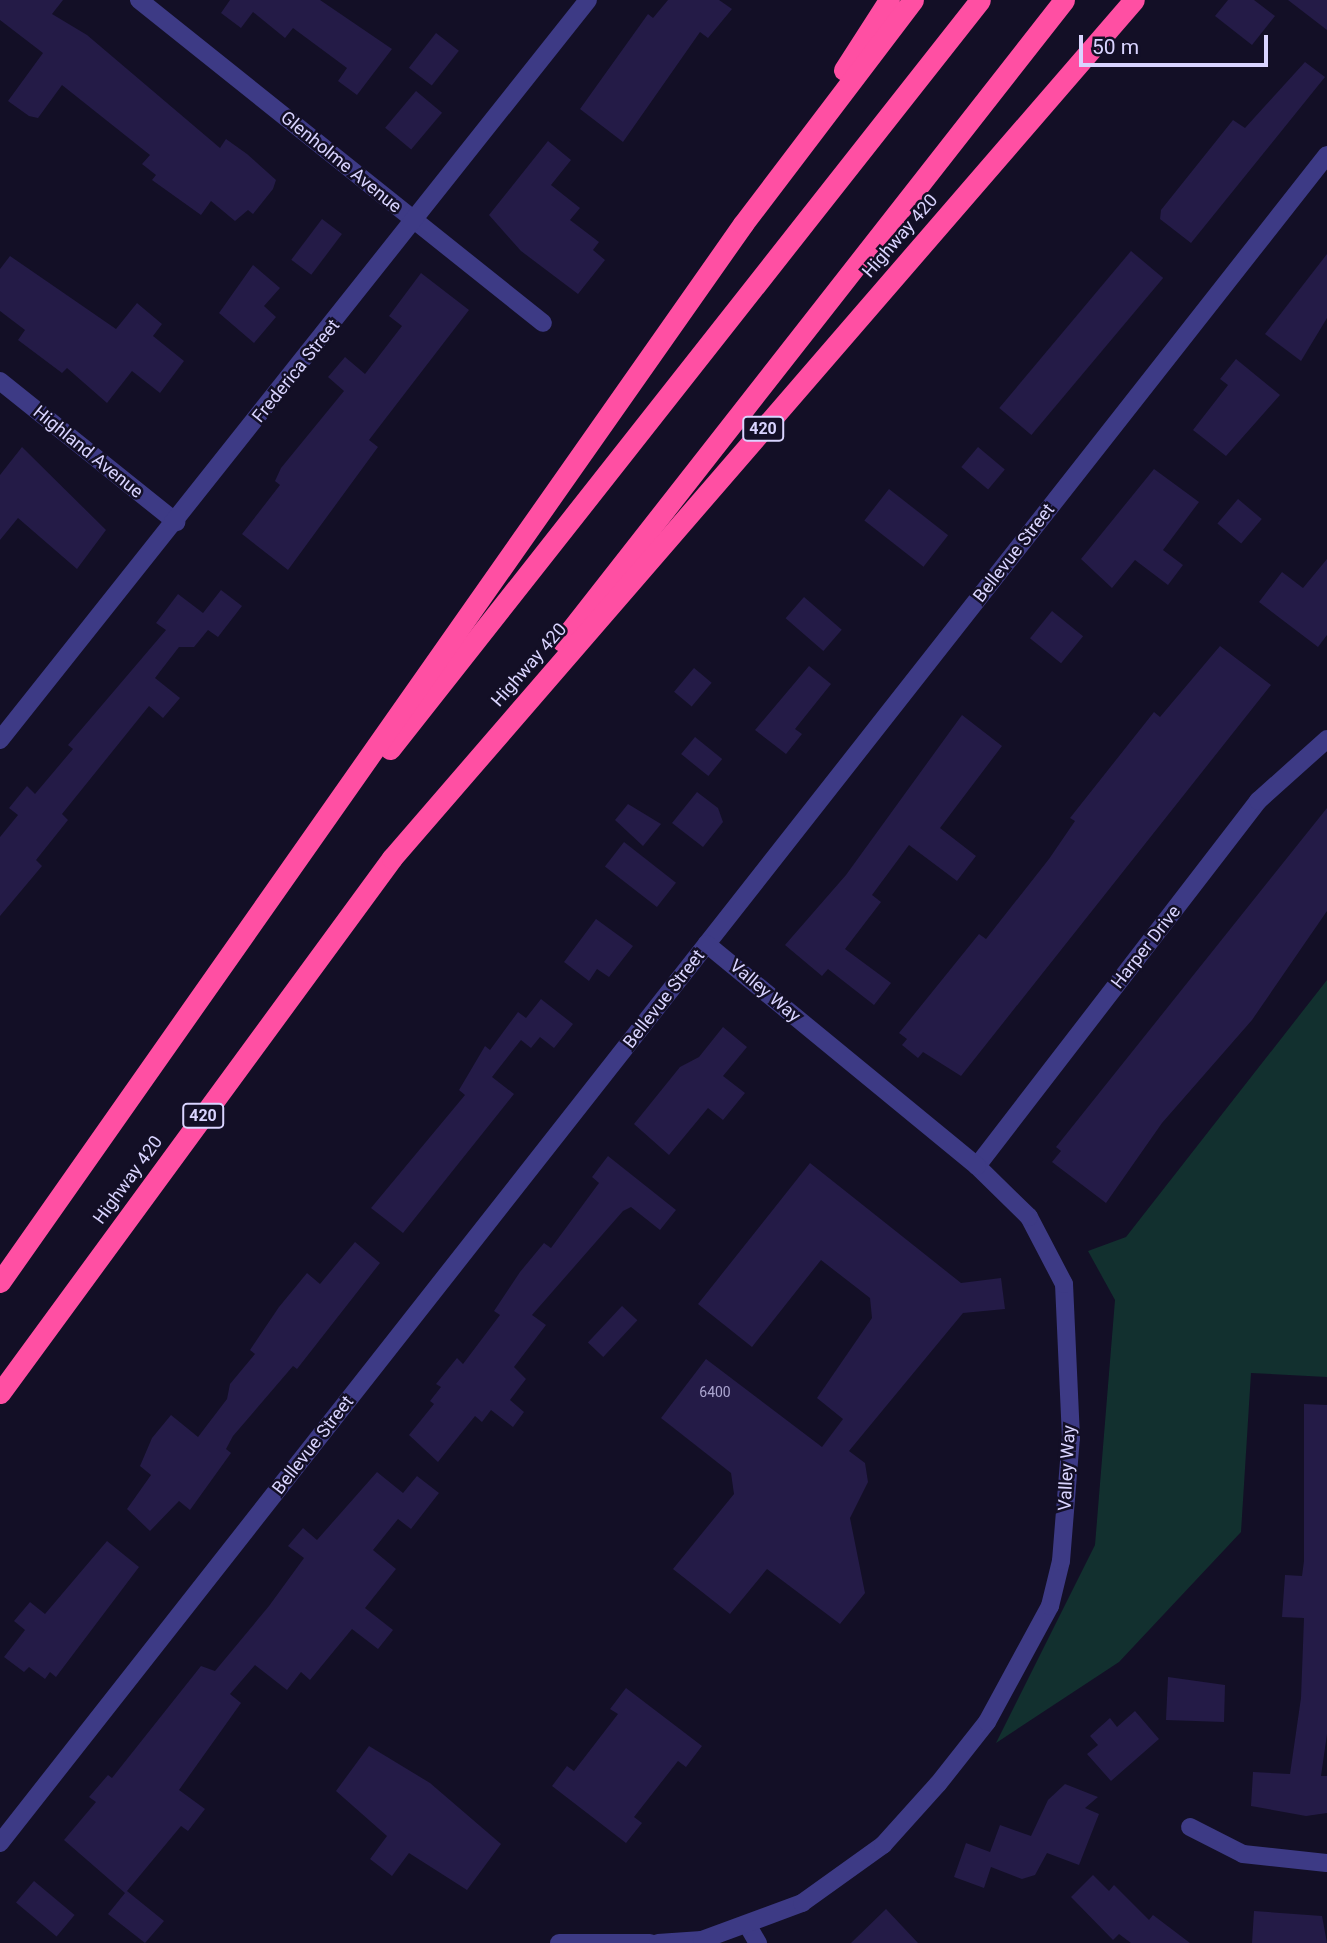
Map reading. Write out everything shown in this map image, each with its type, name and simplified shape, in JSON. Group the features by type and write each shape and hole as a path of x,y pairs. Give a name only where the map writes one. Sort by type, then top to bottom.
{"highway":[{"path":"0,1282 743,224 889,0"},
{"path":"743,224 913,0"},
{"path":"240,939 980,0"},
{"path":"392,858 1064,0"},
{"name":"Highway 420","path":"0,1393 392,858 1134,0"}],"street":[{"name":"Glenholme Avenue","path":"139,0 543,323"},
{"name":"Frederica Street","path":"0,740 415,221 587,0"},
{"name":"Bellevue Street","path":"0,1843 1327,155"},
{"name":"Highland Avenue","path":"0,381 176,522"},
{"name":"Harper Drive","path":"977,1166 1258,801 1327,739"},
{"name":"Valley Way","path":"658,1943 702,1940 748,1926 813,1896 883,1845 987,1722 1050,1606 1061,1561 1071,1438 1064,1284 1029,1217 977,1166 707,944"},
{"path":"1189,1827 1243,1854 1327,1863"},
{"path":"748,1926 758,1943"},
{"path":"559,1943 650,1943"}],"green space":[{"path":"1327,980 1327,1377 1251,1373 1241,1532 1119,1662 996,1743 1095,1545 1115,1300 1088,1251 1126,1237"}],"building":[{"path":"0,0 63,0 52,14 87,35 220,148 226,139 247,154 276,180 273,189 253,214 248,210 235,221 211,201 201,215 152,180 156,175 142,164 150,155 62,85 38,118 29,116 8,101 43,53 0,20"},
{"path":"230,0 320,0 392,49 357,95 338,81 347,68 293,28 285,38 253,12 241,28 221,13"},
{"path":"668,0 719,0 732,9 708,38 700,32 623,142 580,109 648,14 653,18"},
{"path":"1228,0 1254,0 1275,16 1252,45 1215,16"},
{"path":"1288,0 1327,0 1327,30"},
{"path":"436,33 459,51 432,86 409,68"},
{"path":"1305,62 1325,77 1191,243 1160,219 1161,210 1233,120 1245,128"},
{"path":"416,91 442,113 411,150 385,128"},
{"path":"548,141 571,160 551,185 580,208 570,220 599,242 593,250 605,260 578,294 521,251 489,215"},
{"path":"322,219 342,234 311,275 291,260"},
{"path":"1131,251 1163,278 1031,435 999,408"},
{"path":"1327,254 1327,318 1301,361 1265,334"},
{"path":"10,256 116,329 137,303 162,324 153,336 184,361 160,393 132,371 107,403 67,368 62,373 18,340 25,330 0,311 0,269"},
{"path":"253,265 280,288 264,306 276,317 254,343 219,313"},
{"path":"421,273 469,310 369,440 378,447 288,570 242,534 280,485 275,481 281,468 344,391 328,377 345,357 365,374 402,326 389,316"},
{"path":"1236,359 1280,395 1226,456 1193,430 1228,385 1220,379"},
{"path":"22,447 106,530 77,569 18,518 0,540 0,475"},
{"path":"978,447 1005,469 988,489 961,467"},
{"path":"1154,469 1199,502 1163,550 1183,565 1168,585 1135,560 1112,588 1081,559"},
{"path":"889,489 948,535 923,567 864,521"},
{"path":"1238,499 1262,519 1241,543 1217,524"},
{"path":"1327,559 1327,635 1318,647 1259,602 1282,572 1303,588"},
{"path":"221,590 242,606 218,637 208,630 194,647 179,647 155,678 180,698 163,718 149,706 62,814 68,820 36,860 42,866 0,916 0,837 18,815 9,808 27,786 35,794 73,749 68,745 166,630 156,623 178,594 203,613"},
{"path":"804,597 842,630 823,651 786,618"},
{"path":"1052,611 1083,636 1061,663 1030,638"},
{"path":"1220,646 1271,685 961,1076 923,1052 918,1058 902,1045 907,1039 899,1033 979,934 986,939 1049,859 1075,821 1070,818 1154,712 1160,717"},
{"path":"809,666 831,684 795,729 802,734 786,754 755,730"},
{"path":"694,668 712,683 692,707 674,692"},
{"path":"962,715 1002,746 940,828 976,856 957,881 909,845 872,895 881,902 845,949 891,983 874,1005 828,969 822,976 785,945 846,875"},
{"path":"695,737 722,759 708,776 681,754"},
{"path":"697,792 718,808 723,822 703,847 672,823"},
{"path":"628,804 661,824 643,846 615,820"},
{"path":"1327,808 1327,911 1252,1020 1162,1123 1106,1203 1052,1162 1061,1151 1056,1147"},
{"path":"624,842 676,883 657,907 605,866"},
{"path":"596,919 633,946 609,977 597,969 589,981 564,962"},
{"path":"541,999 573,1024 554,1048 540,1037 531,1048 521,1040 492,1077 514,1094 403,1233 371,1208 465,1095 459,1090 485,1046 490,1050 518,1012 526,1018"},
{"path":"723,1027 747,1047 723,1076 745,1093 723,1120 708,1108 669,1155 634,1124 680,1067 699,1057"},
{"path":"608,1156 676,1210 660,1230 631,1207 623,1211 532,1315 546,1325 514,1367 526,1379 510,1400 524,1412 513,1427 491,1410 482,1422 475,1416 438,1462 409,1435 434,1404 430,1401 441,1387 436,1384 457,1358 463,1364 500,1315 494,1311 520,1272 544,1243 551,1248 599,1183 592,1177"},
{"path":"810,1163 961,1283 1001,1278 1005,1309 963,1313 849,1451 865,1463 868,1482 850,1518 865,1593 840,1624 767,1569 730,1614 673,1569 734,1494 731,1473 661,1418 706,1359 822,1447 843,1419 817,1398 872,1318 870,1298 821,1260 752,1347 698,1304"},
{"path":"355,1242 380,1263 297,1369 293,1366 233,1436 226,1449 231,1453 190,1510 179,1501 150,1531 127,1509 151,1475 140,1466 152,1438 171,1415 198,1437 227,1399 230,1384 255,1354 250,1350 279,1307 307,1273 320,1284"},
{"path":"622,1306 637,1320 603,1357 588,1343"},
{"path":"1304,1404 1327,1405 1327,1734 1321,1776 1327,1776 1327,1813 1306,1816 1251,1806 1253,1772 1290,1774 1301,1698 1304,1618 1282,1617 1285,1575 1302,1576 1304,1561"},
{"path":"377,1472 403,1493 417,1476 439,1493 411,1529 398,1519 373,1550 396,1569 365,1608 393,1630 378,1649 352,1629 310,1680 301,1672 287,1690 255,1665 230,1694 241,1703 179,1790 205,1809 188,1831 181,1826 127,1891 164,1921 145,1943 108,1914 125,1893 64,1840 96,1802 89,1797 108,1775 112,1778 201,1666 215,1671 269,1606 304,1558 288,1546 303,1528 317,1540"},
{"path":"107,1541 139,1567 56,1677 50,1672 45,1679 29,1667 24,1672 4,1657 25,1630 14,1621 30,1602 45,1614"},
{"path":"1168,1677 1225,1685 1224,1722 1166,1720"},
{"path":"626,1688 702,1746 686,1767 678,1761 634,1817 642,1823 626,1843 552,1786 567,1766 574,1771 618,1714 610,1709"},
{"path":"1135,1711 1159,1739 1111,1781 1087,1754 1098,1745 1090,1736 1110,1718 1117,1727"},
{"path":"369,1746 430,1783 501,1844 467,1890 409,1853 392,1876 370,1859 387,1836 336,1791"},
{"path":"1065,1784 1098,1797 1085,1808 1099,1814 1079,1865 1047,1853 1035,1875 1022,1879 991,1867 984,1888 954,1877 966,1843 990,1852 1000,1825 1031,1836 1048,1800"},
{"path":"1093,1875 1109,1891 1114,1885 1149,1920 1153,1915 1190,1943 1131,1943 1119,1934 1113,1940 1071,1897"},
{"path":"34,1881 75,1915 57,1937 16,1902"},
{"path":"886,1909 918,1943 851,1943"},
{"path":"1254,1911 1322,1916 1327,1943 1252,1943"}]}
